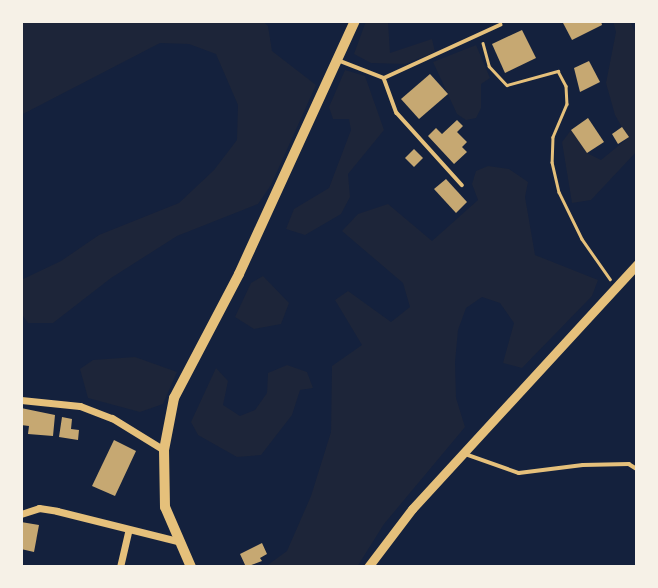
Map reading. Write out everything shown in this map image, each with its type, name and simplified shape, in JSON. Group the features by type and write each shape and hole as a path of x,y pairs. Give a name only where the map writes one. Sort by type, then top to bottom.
{"main road":[{"path":"191,567 164,507 164,450 174,398 239,274 355,21"}],"street":[{"path":"368,567 412,509 637,264"},
{"path":"21,400 80,406 112,418 164,450"},
{"path":"21,514 39,508 177,541"},
{"path":"120,567 128,531"}],"lane":[{"path":"338,60 384,78 500,25"},
{"path":"384,78 397,113 462,185"},
{"path":"463,453 519,473 583,465 629,464 637,469"}],"path":[{"path":"481,33 489,66 507,85 558,71 566,86 567,104 552,137 552,162 559,192 598,267 617,286"}],"shaded area":[{"path":"21,21 263,21 268,26 272,51 316,85 271,185 258,204 177,236 111,278 53,323 28,323 21,313 21,280 61,261 99,235 179,203 214,170 237,140 238,105 216,54 189,44 160,43 21,115"},
{"path":"366,21 388,21 390,53 432,39 435,52 405,64 371,63 354,54"},
{"path":"613,21 630,21 637,36 637,151 591,200 572,203 562,142 571,130 587,153 601,160 628,138 615,115 606,83 616,32"},
{"path":"476,45 490,78 481,84 481,108 476,118 466,120 457,114 433,62"},
{"path":"345,70 365,76 384,130 348,174 350,197 341,214 305,235 286,229 294,209 329,188 351,130 349,119 333,119 329,107"},
{"path":"488,166 509,169 528,182 525,197 535,255 598,280 592,296 522,368 503,363 514,323 500,303 482,297 466,308 458,330 455,362 456,398 465,427 384,524 357,567 265,567 287,551 311,496 331,432 332,366 362,345 335,300 348,291 391,322 410,307 403,283 342,231 358,214 388,204 432,241 478,200 472,184 476,171"},
{"path":"263,276 289,303 281,324 254,329 235,317 251,283"},
{"path":"135,357 177,372 163,404 140,412 88,398 80,369 93,360"},
{"path":"287,365 307,372 313,388 300,390 292,415 261,455 237,457 198,435 191,422 216,368 228,381 223,405 240,416 255,410 267,393 268,373"}],"building":[{"path":"562,21 601,21 602,25 572,40"},
{"path":"522,30 536,58 505,73 492,44"},
{"path":"589,61 600,82 580,92 574,68"},
{"path":"430,74 448,94 419,119 401,99"},
{"path":"588,118 604,142 587,153 571,130"},
{"path":"457,120 463,126 457,132 467,142 462,147 467,152 454,164 428,136 436,128 442,134"},
{"path":"622,127 629,137 618,144 612,134"},
{"path":"414,149 423,158 414,167 405,158"},
{"path":"446,179 467,202 456,213 434,189"},
{"path":"21,408 55,415 53,436 28,434 29,426 21,425"},
{"path":"62,417 72,419 71,429 79,430 78,440 59,437"},
{"path":"114,440 136,451 115,496 92,486"},
{"path":"21,522 39,525 34,552 21,549"},
{"path":"262,543 267,554 260,558 262,561 246,567 240,554"}]}
